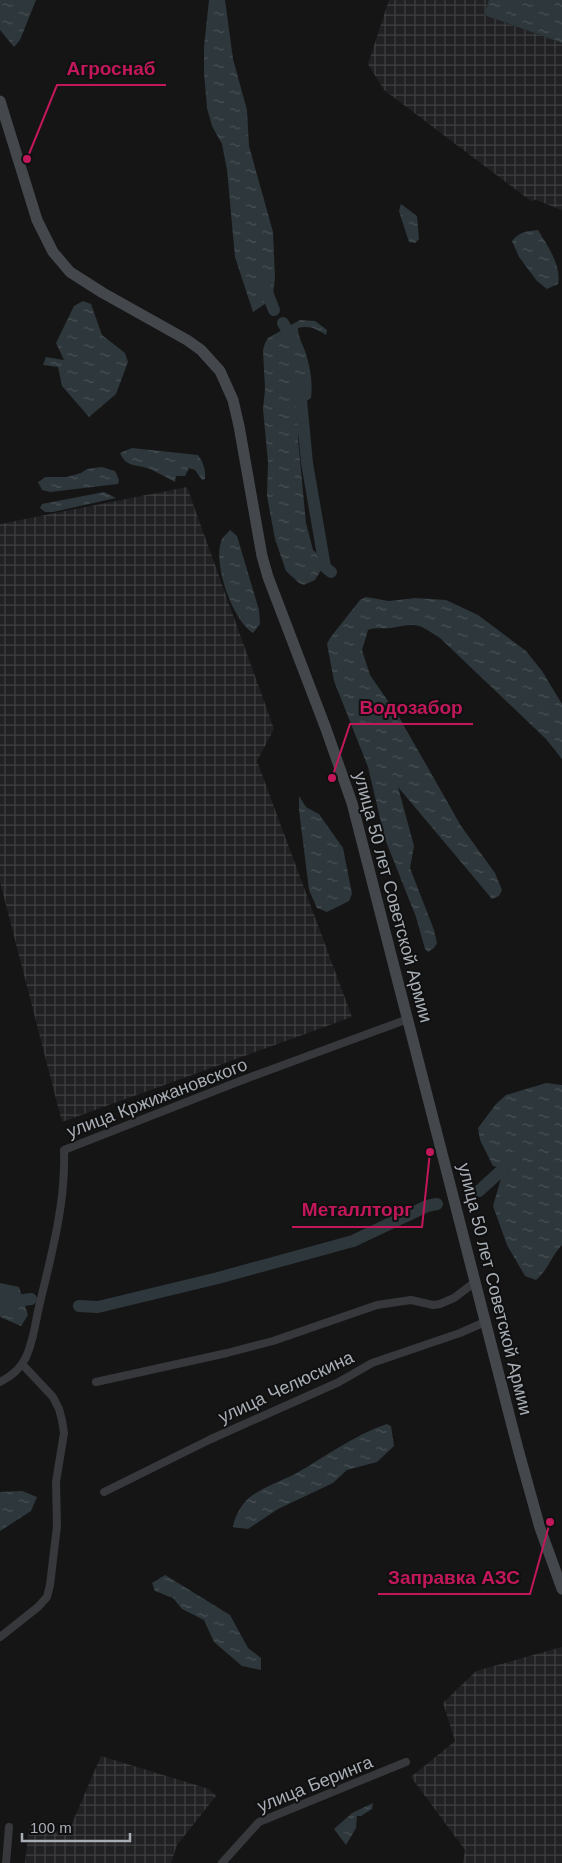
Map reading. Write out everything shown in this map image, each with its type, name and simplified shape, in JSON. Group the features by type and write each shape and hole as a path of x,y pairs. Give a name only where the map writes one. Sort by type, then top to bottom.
{"main road":[{"name":"улица 50 лет Советской Армии","path":"0,101 37,220 45,238 60,262 85,282 187,340 212,361 224,378 233,400 256,528 268,577 352,803 537,1519 562,1589"}],"street":[{"name":"улица Кржижановского","path":"0,1382 22,1364 31,1341 49,1264 65,1176 64,1150 240,1081 408,1019"},
{"path":"96,1382 273,1341 377,1305 411,1300 434,1305 440,1304 454,1298 475,1282"},
{"name":"улица Челюскина","path":"104,1492 226,1432 339,1382 372,1363 460,1333 485,1322"},
{"path":"0,1637 38,1607 47,1597 57,1526 56,1482 64,1433 62,1420 53,1397 22,1364"},
{"name":"улица Беринга","path":"222,1863 259,1822 406,1762"},
{"path":"6,1863 9,1827"}],"shaded area":[{"path":"389,0 489,0 484,15 562,43 562,210 536,200 531,201 384,90 368,64"},
{"path":"187,487 274,729 257,761 352,1017 62,1122 0,882 0,524"},
{"path":"562,1647 562,1863 463,1863 465,1850 411,1777 455,1741 443,1703 476,1671"},
{"path":"101,1756 209,1789 216,1796 177,1845 171,1863 25,1863 30,1821 67,1835"}],"water":[{"path":"0,0 36,0 20,40 14,47 0,30"},
{"path":"209,0 225,0 233,59 247,110 249,146 273,232 275,278 273,295 268,302 253,312 235,257 227,170 222,144 212,126 207,108 204,47"},
{"path":"489,0 562,0 562,43 484,15"},
{"path":"401,204 417,216 419,239 415,243 409,242 399,211"},
{"path":"538,230 553,256 558,270 558,284 547,289 537,281 519,257 512,241 524,232"},
{"path":"83,301 91,304 102,335 125,353 128,362 116,394 89,417 62,386 58,367 43,365 46,357 64,360 56,343 74,306"},
{"path":"300,320 315,321 327,330 326,335 313,328 298,328 311,374 312,386 311,398 301,405 298,439 306,523 313,550 323,558 324,565 315,580 304,585 286,571 275,539 267,496 268,462 263,409 265,389 263,350 265,343 268,338"},
{"path":"132,448 198,455 204,466 205,479 202,480 195,470 189,468 185,476 176,476 175,482 150,469 132,465 122,458 120,453"},
{"path":"102,467 115,471 119,480 118,484 50,492 42,490 38,482 46,477 67,477 87,469"},
{"path":"104,492 116,498 53,512 45,512 40,508 42,504"},
{"path":"230,530 237,536 259,610 260,624 253,633 238,617 222,578 219,552 223,537"},
{"path":"366,597 389,601 415,598 446,600 478,615 526,651 542,671 562,704 562,759 546,739 440,638 422,627 412,625 368,630 362,650 370,675 399,717 461,826 495,873 502,890 499,896 492,899 398,787 414,846 410,868 434,930 437,943 428,952 425,949 416,917 385,839 368,767 334,681 327,644 360,600"},
{"path":"299,796 306,807 319,814 343,848 352,894 349,901 327,912 317,908 309,890"},
{"path":"546,1083 562,1085 562,1245 536,1280 525,1276 507,1245 493,1206 504,1168 493,1166 480,1140 478,1128 496,1104 506,1095"},
{"path":"0,1283 19,1287 28,1315 21,1326 0,1317"},
{"path":"387,1424 391,1426 394,1446 377,1462 347,1470 333,1483 278,1509 248,1529 233,1527 240,1509 253,1495 295,1474 351,1440"},
{"path":"22,1491 37,1497 31,1511 0,1531 0,1492"},
{"path":"165,1575 230,1615 248,1648 261,1658 261,1670 242,1666 214,1642 204,1620 182,1609 173,1598 155,1591 152,1583"},
{"path":"373,1803 372,1809 361,1816 357,1816 356,1828 346,1845 334,1829 352,1813"}],"waterway":[{"path":"264,285 274,310"},
{"path":"283,323 294,342"},
{"path":"300,389 307,463 325,567 331,572"},
{"path":"479,1191 516,1157"},
{"path":"79,1306 98,1307 218,1278 353,1241 427,1206 437,1204"},
{"path":"0,1303 31,1299"}],"place":[{"name":"Агроснаб","path":"27,159"},
{"name":"Водозабор","path":"332,778"},
{"name":"Металлторг","path":"430,1152"},
{"name":"Заправка АЗС","path":"550,1522"}]}
